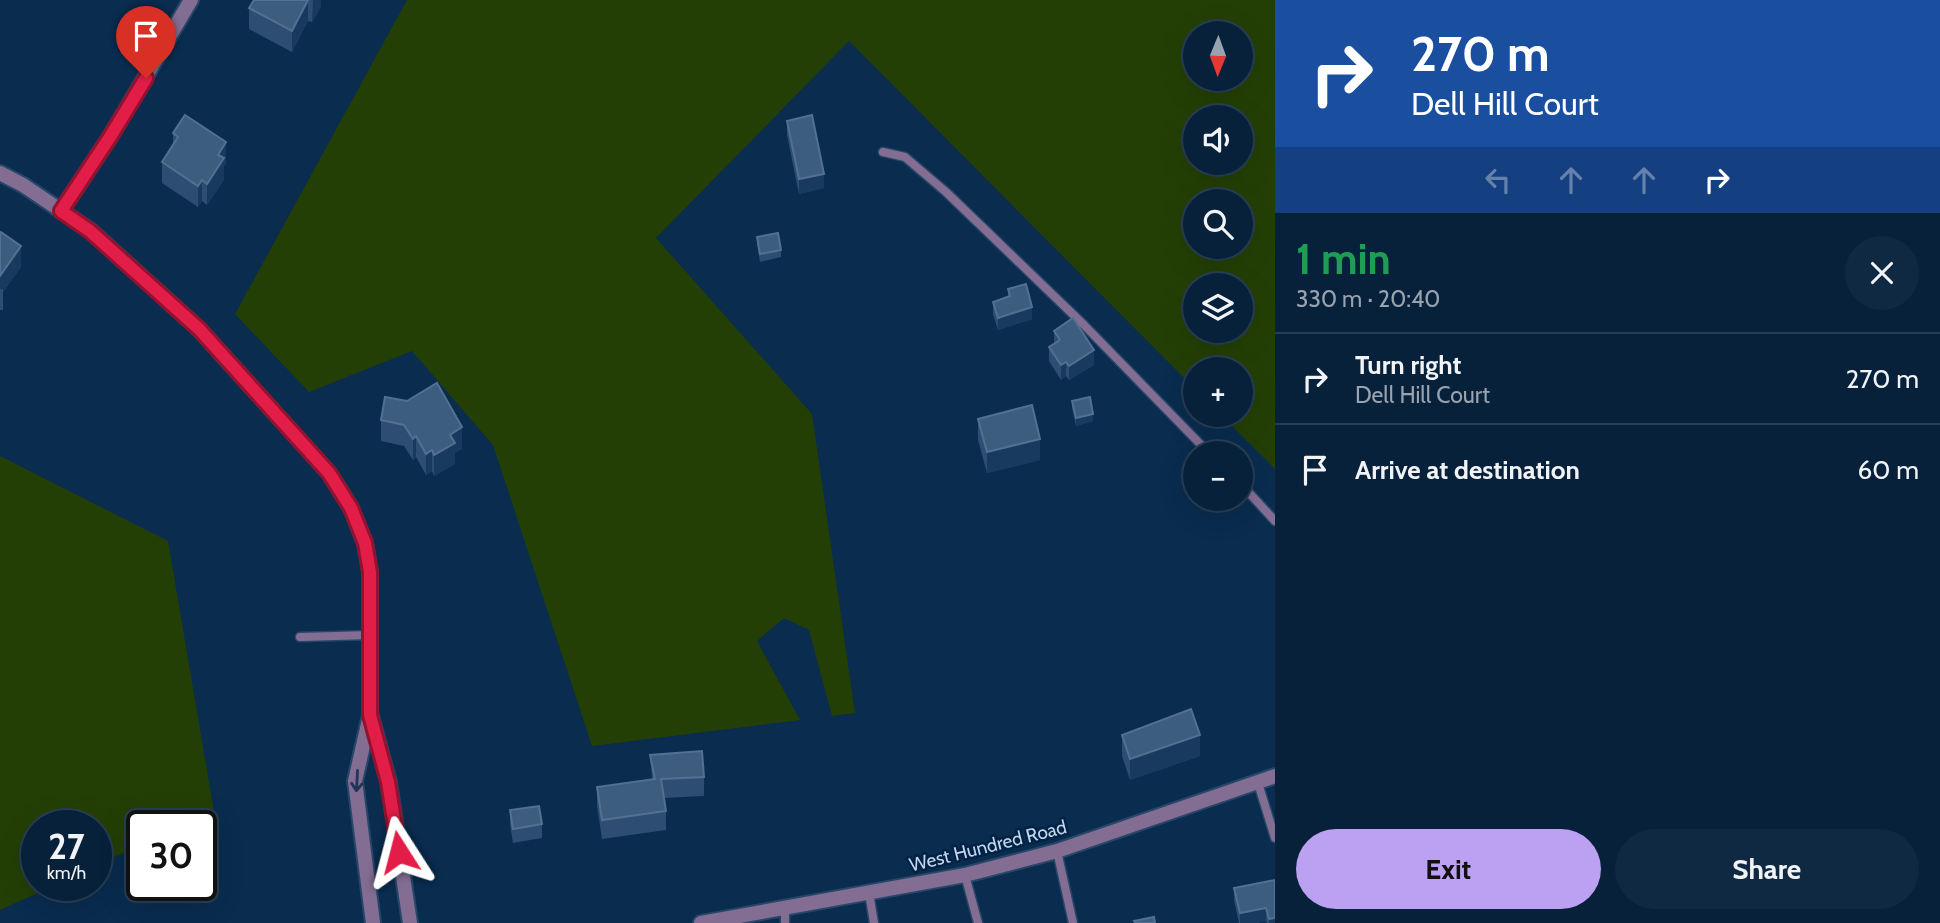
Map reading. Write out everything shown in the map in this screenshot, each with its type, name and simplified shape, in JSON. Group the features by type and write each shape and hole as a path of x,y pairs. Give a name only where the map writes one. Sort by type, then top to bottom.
{"street":[{"path":"61,211 110,137 191,0"},
{"path":"0,173 23,185 90,231 199,329 329,473 351,508 365,543 370,572 370,715 355,781 373,923"},
{"path":"370,715 388,782 410,923"},
{"name":"West Hundred Road","path":"701,923 785,916 869,892 964,875 1057,851 1275,776"}],"lane":[{"path":"883,152 905,157 946,192 1084,325 1197,441"},
{"path":"1253,497 1275,521"},
{"path":"300,637 371,635"},
{"path":"1258,783 1275,838"},
{"path":"1057,851 1073,923"},
{"path":"964,875 978,923"},
{"path":"869,892 874,923"}],"green space":[{"path":"407,0 1275,0 1275,469 1253,447 1253,441 1247,441 1233,427 1253,427 1253,357 1183,357 1183,377 849,41 656,238 812,414 855,713 832,716 809,630 784,618 757,641 800,720 592,746 493,445 412,351 309,392 235,314"},
{"path":"0,456 168,541 214,810 126,810 126,852 112,858 112,810 21,810 21,900 0,910"}],"building":[{"path":"254,0 308,0 292,31 249,8"},
{"path":"185,115 226,142 218,155 224,158 207,184 202,180 198,186 162,162 178,137 173,133"},
{"path":"812,115 824,174 799,179 787,121"},
{"path":"0,233 21,246 0,276"},
{"path":"778,233 781,250 760,254 757,237"},
{"path":"1026,284 1032,307 998,318 993,302 1010,296 1008,289"},
{"path":"1073,318 1094,350 1069,366 1066,362 1061,365 1049,347 1060,340 1054,331"},
{"path":"437,383 462,427 450,435 455,443 434,455 432,450 426,454 416,436 413,439 404,425 381,420 385,397 407,401"},
{"path":"1090,397 1093,414 1076,418 1072,401"},
{"path":"1032,405 1040,439 987,452 978,419"},
{"path":"1191,709 1200,735 1130,759 1122,735"},
{"path":"702,751 704,777 661,779 666,811 602,820 597,787 655,779 650,755"},
{"path":"539,806 542,824 513,829 510,810"},
{"path":"1275,880 1275,918 1269,919 1266,908 1240,913 1234,888"},
{"path":"1154,917 1155,923 1134,921"}],"route":[{"path":"146,78 61,211 90,231 130,265 199,329 329,473 351,508 365,543 370,572 370,715 388,782 399,852"}]}
